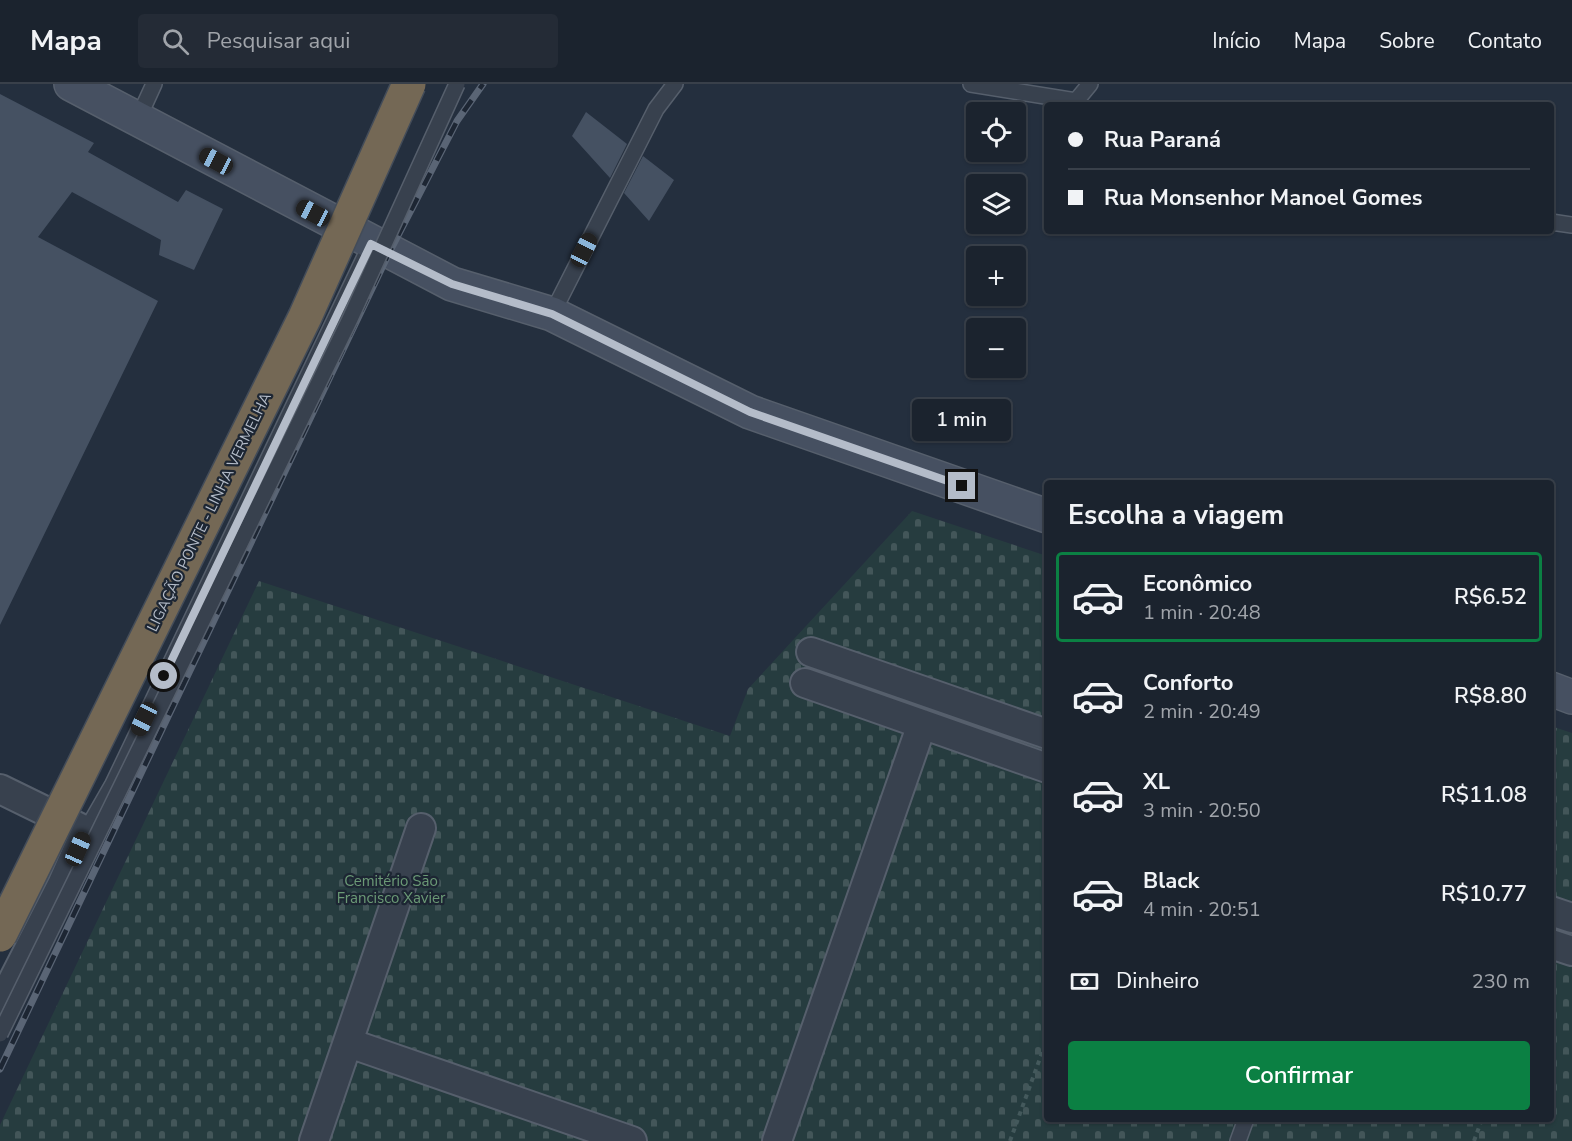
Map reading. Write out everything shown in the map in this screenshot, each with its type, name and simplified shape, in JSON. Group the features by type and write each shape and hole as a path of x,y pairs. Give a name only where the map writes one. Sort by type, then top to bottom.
{"highway":[{"name":"LIGAÇÃO PONTE - LINHA VERMELHA","path":"0,935 305,317 409,84"}],"street":[{"path":"71,84 371,244 452,284 552,314 750,412 1044,515"},
{"path":"811,652 1044,733"},
{"path":"805,683 1044,767"},
{"path":"1554,690 1572,697"},
{"path":"777,1141 922,724"},
{"path":"0,789 86,831 62,885 0,1006"},
{"path":"314,1141 421,828"},
{"path":"1554,912 1572,918"},
{"path":"1554,945 1572,951"},
{"path":"349,1043 632,1141"}],"lane":[{"path":"138,119 154,84"},
{"path":"0,1034 350,319 458,84"},
{"path":"552,314 656,109 675,84"},
{"path":"971,84 1071,102"},
{"path":"1078,102 1090,84"},
{"path":"1554,222 1572,225"},
{"path":"86,831 118,773 371,244"},
{"path":"1239,1141 1245,1122"}],"path":[{"path":"1010,1141 1044,1047"},
{"path":"1474,1141 1481,1122"}],"green space":[{"name":"Cemitério São Francisco Xavier","path":"912,511 1044,555 1044,1122 1554,1122 1554,727 1572,733 1572,1141 0,1141 0,1125 259,581 730,736 748,689"}],"building":[{"path":"0,94 94,143 88,152 178,202 186,190 223,209 194,270 159,255 161,240 72,192 38,237 158,301 0,625"},
{"path":"586,112 627,144 610,178 572,136"},
{"path":"643,156 674,180 649,221 624,193"}],"railway":[{"path":"0,1069 389,253 457,121 483,84"}],"route":[{"path":"164,676 371,244 452,284 552,314 750,412 962,486"}]}
